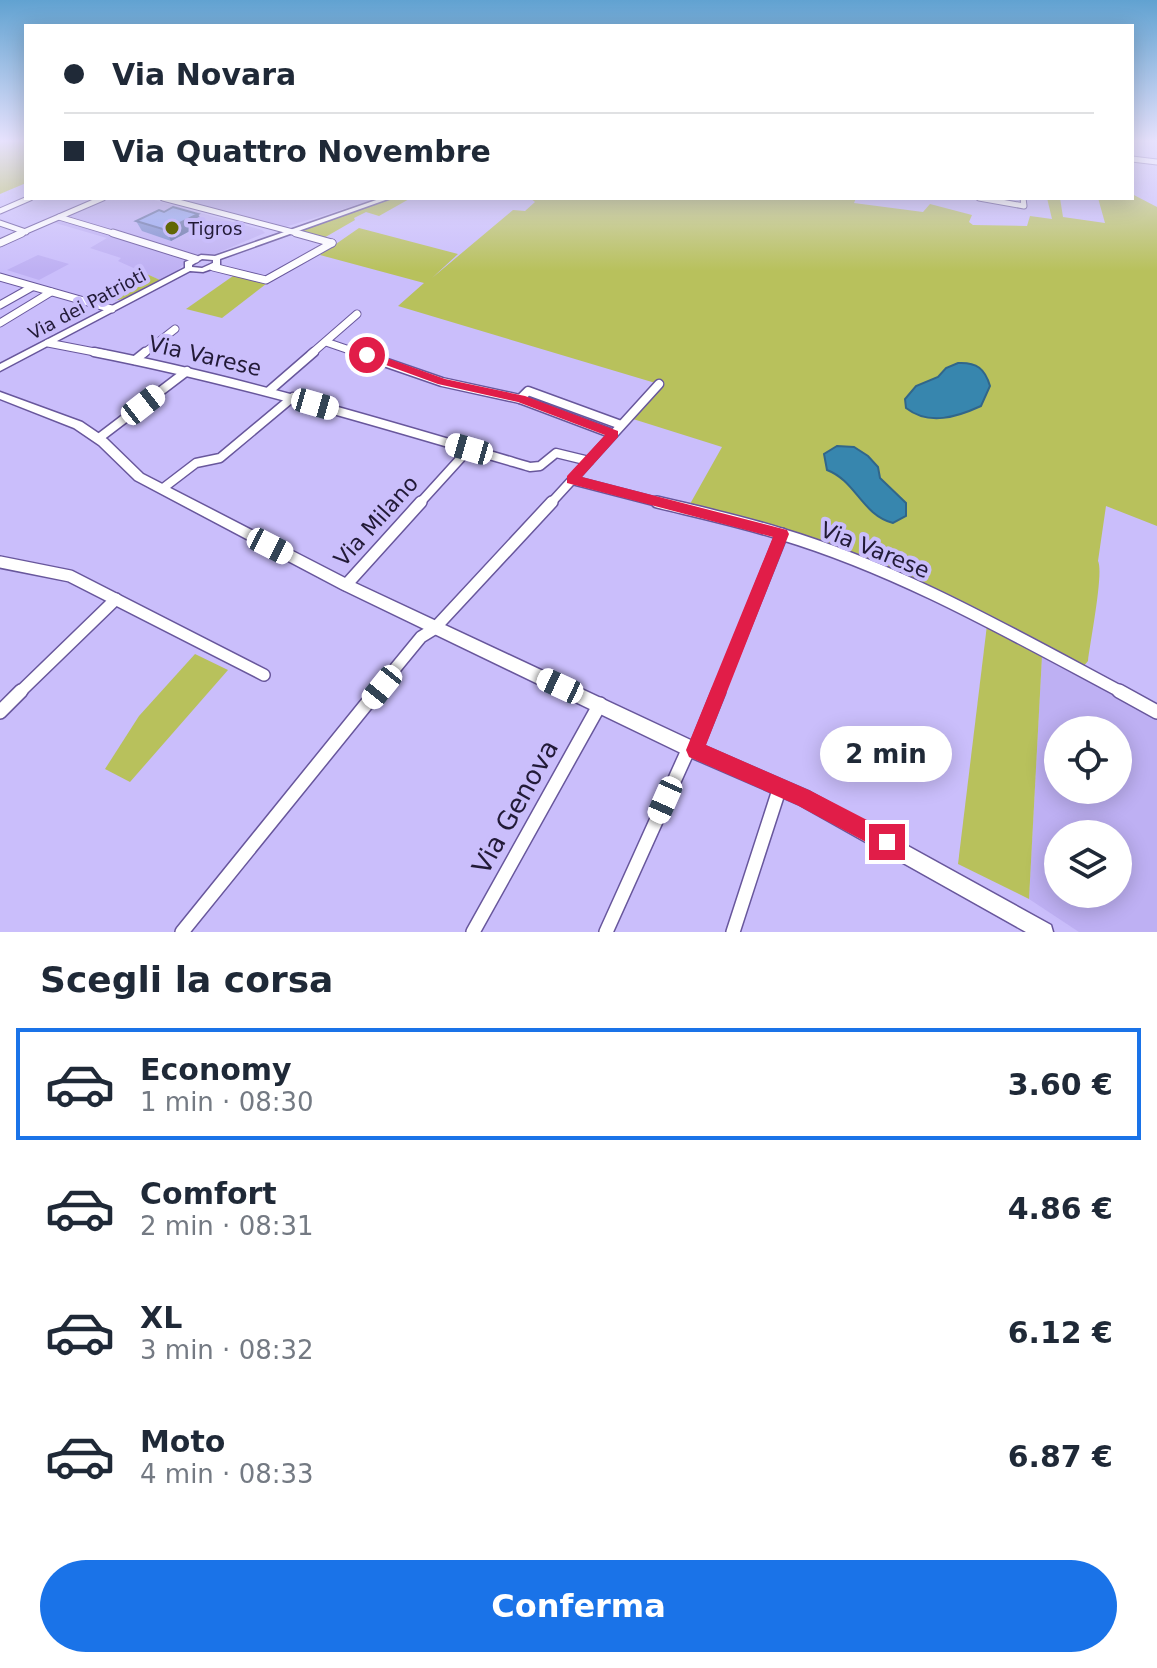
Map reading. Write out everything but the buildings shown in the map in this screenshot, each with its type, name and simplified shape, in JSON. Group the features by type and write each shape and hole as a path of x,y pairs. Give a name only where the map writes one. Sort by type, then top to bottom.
{"street":[{"path":"0,211 25,200"},
{"path":"0,243 98,200"},
{"path":"170,200 332,243 266,280 215,262"},
{"path":"59,217 190,262 197,271 287,232 382,200"},
{"path":"985,200 1024,206 1023,200"},
{"path":"0,223 26,232"},
{"name":"Via dei Patrioti","path":"0,368 112,309 190,262"},
{"path":"0,277 112,309"},
{"path":"0,305 32,287"},
{"path":"0,323 51,292"},
{"path":"269,391 357,314"},
{"path":"135,360 175,329"},
{"path":"326,342 442,382 520,399 613,434"},
{"name":"Via Varese","path":"48,343 187,371 293,397 533,468 540,466 552,452 589,461"},
{"path":"99,438 187,371"},
{"path":"182,932 421,637 434,629 659,384"},
{"path":"520,399 528,391 621,425"},
{"path":"0,395 78,425 99,438 131,471 346,585 434,629 780,787 874,835 1044,932"},
{"path":"162,489 196,463 220,458 293,397"},
{"name":"Via Milano","path":"346,585 469,449"},
{"name":"Via Varese","path":"572,480 782,534 883,572 987,620 1157,712"},
{"path":"606,932 692,749 782,534"},
{"path":"0,562 70,576 264,675"},
{"path":"0,712 116,599"},
{"name":"Via Genova","path":"473,932 600,704"},
{"path":"733,932 780,787"}],"shaded area":[{"path":"103,200 154,200 265,233 215,254 190,258 177,271 160,280 118,261 121,258 90,248 107,238 52,222"},
{"path":"178,200 373,200 282,228"},
{"path":"38,255 69,264 39,280 7,270"},
{"path":"1042,656 1157,719 1157,932 1079,932 1029,899"}],"green space":[{"path":"0,184 22,184 0,194"},
{"path":"1134,195 1157,207 1157,526 1106,506 1098,561 1096,608 1088,661 1083,667 903,573 776,526 690,504 722,447 633,419 662,385 398,306 424,283 320,255 359,228 458,254 432,278 513,210 525,211 535,202 532,200 855,200 854,203 923,212 930,204 972,215 969,222 973,225 1027,226 1030,216 1052,219 1047,200 1060,200 1063,217 1105,223 1099,200 1134,200"},
{"path":"388,200 407,200 379,216 366,212 322,239 296,231"},
{"path":"138,270 160,280 117,300 87,297"},
{"path":"233,276 266,284 222,318 186,309"},
{"path":"987,625 1042,656 1029,899 958,864"},
{"path":"195,654 228,670 130,782 105,769 139,716"}],"water":[{"path":"958,363 975,365 986,375 990,386 981,406 943,418 924,417 906,408 905,399 916,386 938,377 946,368"},
{"path":"837,446 854,447 868,456 878,467 880,478 906,503 906,516 893,523 882,519 845,482 827,470 824,454"}],"place":[{"name":"Tigros","path":"172,228"}],"route":[{"path":"367,355 442,382 520,399 613,434 572,480 782,534 695,750 804,798 887,842"}]}
